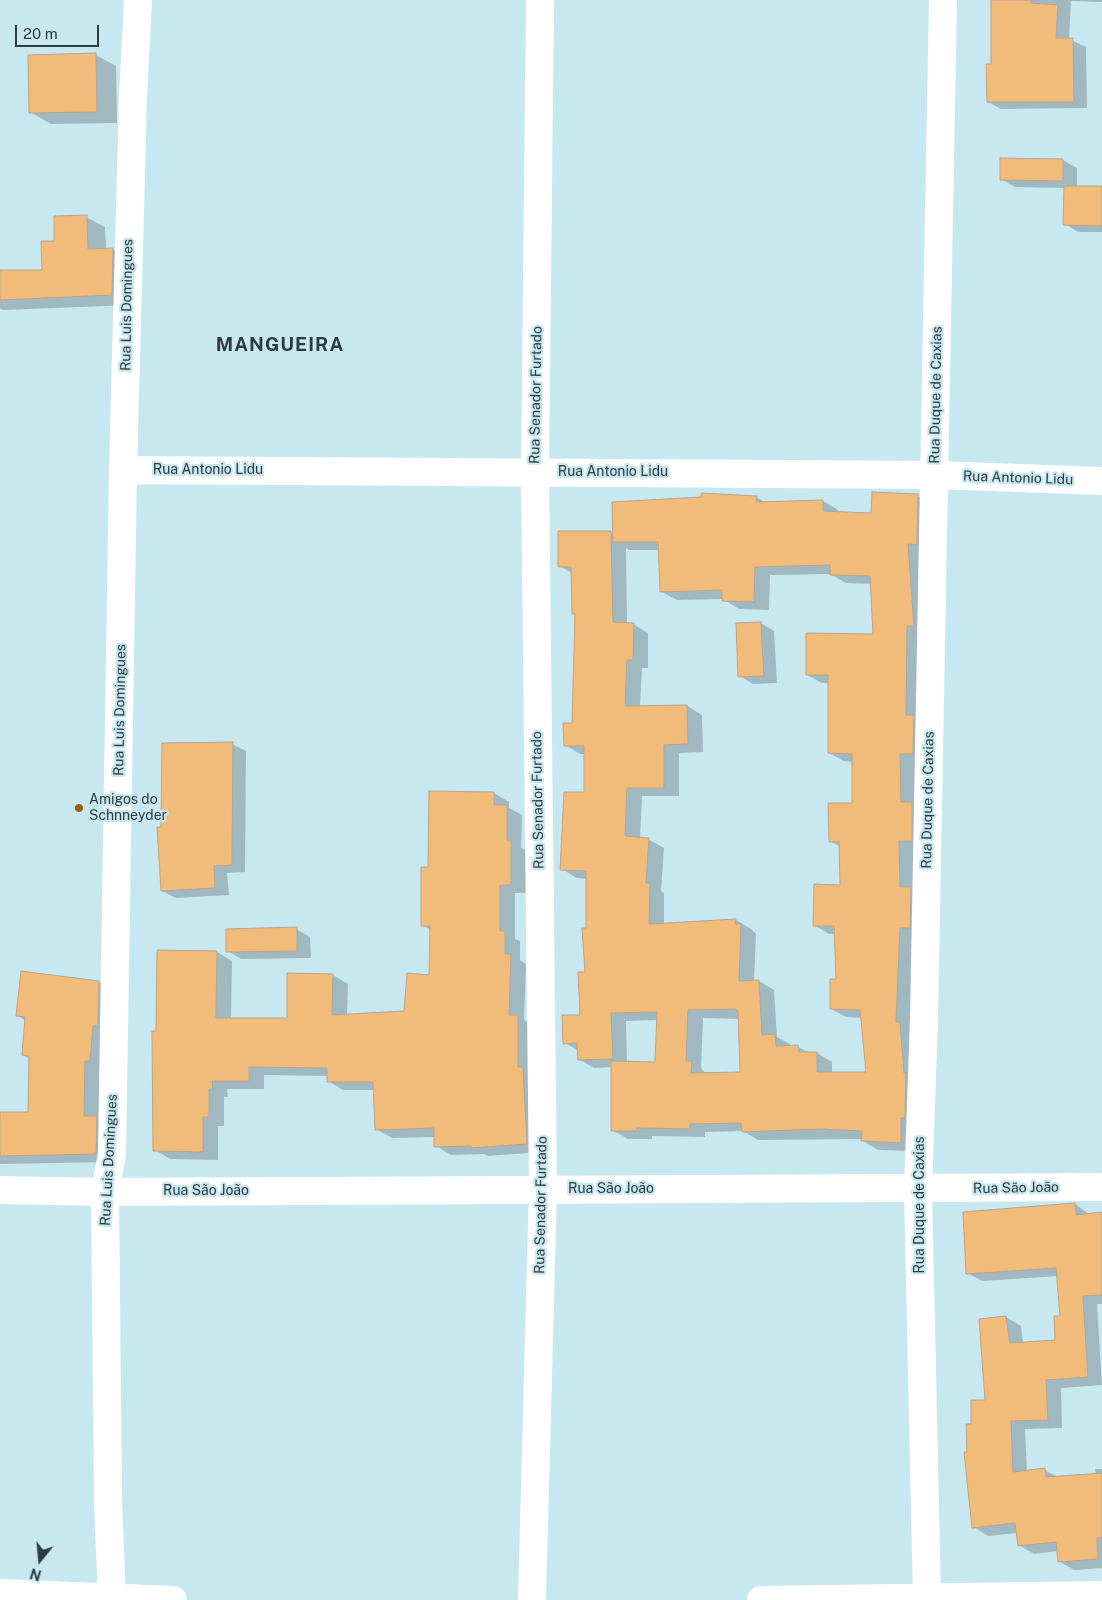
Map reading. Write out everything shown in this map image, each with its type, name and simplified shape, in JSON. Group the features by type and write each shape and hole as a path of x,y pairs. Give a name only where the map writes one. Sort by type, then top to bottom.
{"street":[{"name":"Rua Luis Domingues","path":"112,1600 108,1500 105,1192 112,1154 123,470 133,97 138,0"},
{"name":"Rua Senador Furtado","path":"532,1600 542,1188 535,472 540,0"},
{"name":"Rua Duque de Caxias","path":"927,1598 918,1190 935,475 942,0"},
{"name":"Rua Antonio Lidu","path":"123,470 935,475 1102,480"},
{"name":"Rua São João","path":"0,1190 105,1192 542,1188 918,1190 1102,1187"},
{"path":"0,1593 112,1600 173,1600"},
{"path":"761,1600 1102,1595"}],"building":[{"path":"991,0 1031,0 1031,3 1058,5 1056,38 1073,38 1074,102 987,102 986,64 991,64"},
{"path":"96,53 97,112 29,113 28,55"},
{"path":"1000,158 1063,159 1063,181 1000,180"},
{"path":"1064,186 1102,186 1102,226 1063,225"},
{"path":"87,215 88,249 113,248 112,295 0,300 0,270 42,270 41,241 54,241 54,216"},
{"path":"872,492 918,494 917,545 908,544 914,626 907,626 906,715 914,715 913,754 900,754 901,802 912,802 912,841 899,841 900,887 911,887 910,928 900,928 896,1022 900,1022 904,1073 906,1073 905,1118 901,1118 901,1143 861,1141 862,1131 822,1129 742,1132 741,1123 690,1124 690,1129 637,1128 637,1131 611,1131 611,1061 655,1062 657,1012 611,1013 613,1059 578,1060 577,1043 563,1044 562,1015 580,1015 578,972 585,972 582,928 586,928 586,871 560,870 564,792 584,792 584,746 564,746 563,723 572,723 575,614 572,614 571,567 558,567 558,531 611,531 613,622 634,623 633,660 627,660 625,706 687,705 688,744 664,745 664,788 627,788 625,836 649,838 646,883 650,883 649,924 736,919 735,924 741,924 739,981 759,980 762,1035 775,1034 776,1046 798,1045 799,1052 817,1052 817,1072 866,1072 860,1010 830,1009 830,979 836,979 834,926 813,926 814,884 840,885 839,842 829,842 828,803 852,803 852,754 828,753 828,675 806,675 806,633 873,634 870,576 830,575 830,565 755,567 754,602 722,601 722,590 660,592 658,542 613,542 612,502 701,497 701,493 757,496 756,502 823,500 823,511 871,513","holes":["735,1009 738,1011 740,1072 691,1073 692,1061 686,1061 688,1010"]},
{"path":"761,622 764,676 738,677 736,623"},
{"path":"233,742 232,865 214,866 215,888 161,891 157,827 161,827 162,743"},
{"path":"429,791 494,792 494,805 507,805 507,840 511,840 511,885 500,885 500,931 505,931 505,954 511,954 509,1015 518,1015 518,1067 523,1067 527,1144 471,1148 471,1146 434,1147 434,1128 375,1130 373,1082 327,1082 327,1068 249,1067 249,1081 212,1081 213,1089 209,1089 209,1117 203,1117 203,1152 153,1151 152,1031 156,1031 157,950 217,951 216,1018 287,1018 287,973 333,974 332,1015 404,1011 407,973 429,975 430,926 421,926 421,867 428,867"},
{"path":"297,927 297,951 226,952 226,929"},
{"path":"21,971 99,981 98,1026 93,1026 90,1061 85,1061 84,1116 97,1116 96,1154 0,1156 0,1112 28,1112 29,1056 22,1055 25,1017 16,1016"},
{"path":"1075,1203 1076,1215 1102,1212 1102,1295 1083,1296 1088,1377 1046,1380 1048,1420 1011,1421 1013,1472 1045,1468 1046,1477 1102,1473 1102,1537 1097,1538 1098,1559 1058,1562 1056,1542 1018,1546 1015,1523 972,1528 964,1452 967,1452 966,1424 971,1424 971,1400 985,1400 979,1319 1006,1316 1010,1343 1055,1340 1054,1316 1060,1316 1056,1268 966,1274 963,1212"}],"place":[{"name":"Amigos do Schnneyder","path":"79,808"}],"district":[{"name":"MANGUEIRA","path":"280,345"}]}
